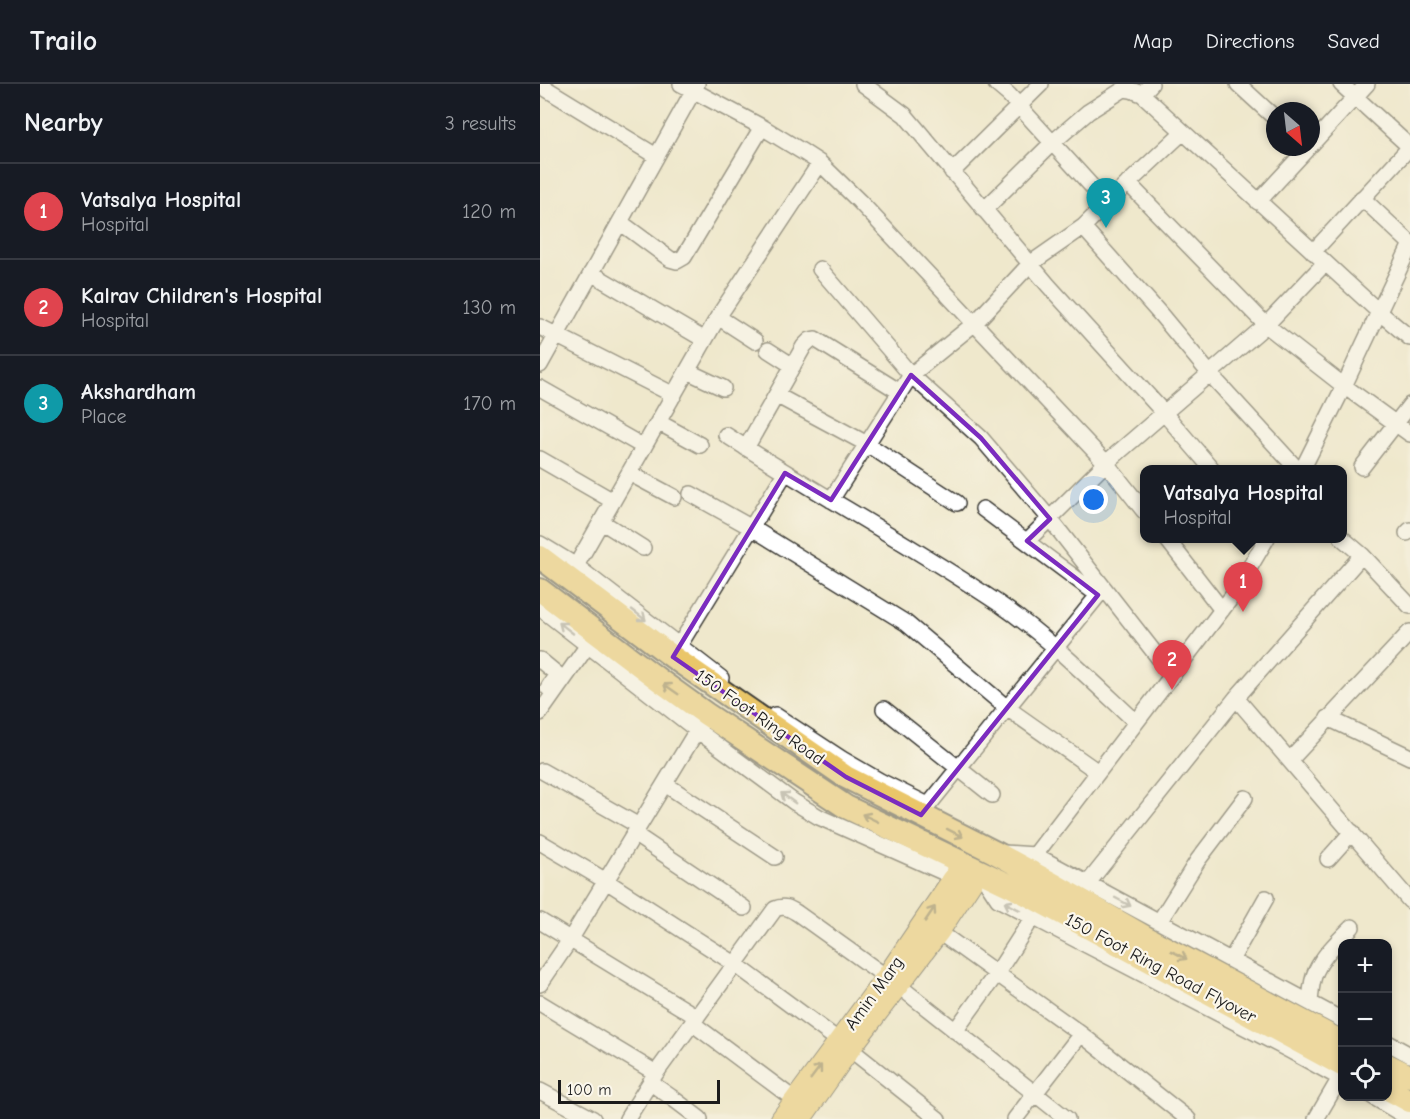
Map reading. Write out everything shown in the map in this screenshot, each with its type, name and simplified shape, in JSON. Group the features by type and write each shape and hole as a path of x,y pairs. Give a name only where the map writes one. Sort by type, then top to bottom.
{"highway":[{"name":"150 Foot Ring Road","path":"540,557 572,572 846,777 924,810 994,852"},
{"name":"150 Foot Ring Road","path":"540,590 659,680 702,723 846,807 965,870"},
{"name":"150 Foot Ring Road Flyover","path":"994,852 1043,901 1338,1072"},
{"name":"150 Foot Ring Road Flyover","path":"965,870 1147,938 1338,1040"},
{"path":"1392,1067 1410,1076"},
{"path":"1392,1091 1410,1101"}],"main road":[{"name":"Amin Marg","path":"892,982 939,932 971,885 965,870"},
{"name":"Amin Marg","path":"781,1119 806,1112 844,1045 892,982 965,870"}],"street":[{"path":"862,84 905,115 1030,264 1209,465"},
{"path":"996,84 1019,106 1107,203"},
{"path":"952,172 1041,84"},
{"path":"1238,84 1266,110"},
{"path":"1313,252 1410,147 1341,84"},
{"path":"1320,135 1367,84"},
{"path":"540,85 656,156"},
{"path":"540,365 656,156 690,86 819,163 859,201 975,323 1106,463 1140,506"},
{"path":"984,210 1088,112 1124,89 1146,89 1183,132 1410,338"},
{"path":"620,222 670,259 677,261 684,257 762,127"},
{"path":"831,500 911,375 975,323 1030,264 1083,227 1183,132"},
{"path":"1258,202 1300,156"},
{"path":"540,544 572,572 718,317 819,163"},
{"path":"1128,183 1266,325 1410,434"},
{"path":"1303,465 1344,386 1410,245 1362,198"},
{"path":"1083,227 1210,374 1295,465"},
{"path":"1027,541 1106,463 1266,325 1325,263"},
{"path":"820,269 911,375 981,438 1050,519 1101,591 1172,675"},
{"path":"591,273 705,340"},
{"path":"718,317 755,341"},
{"path":"540,327 674,395"},
{"path":"746,448 804,346 810,340 815,339 900,392"},
{"path":"768,350 793,366"},
{"path":"687,371 723,388"},
{"path":"540,388 644,447"},
{"path":"776,395 867,444 957,503"},
{"path":"1362,467 1410,405"},
{"path":"658,422 700,445"},
{"path":"726,435 999,604 1056,648 1136,722"},
{"path":"540,459 614,501"},
{"path":"629,473 674,497"},
{"path":"676,651 785,473"},
{"path":"691,494 752,528 906,623 1007,708 1098,772"},
{"path":"983,509 1101,591"},
{"path":"602,522 643,548"},
{"path":"1347,542 1410,606"},
{"path":"1170,543 1222,610"},
{"path":"1035,855 1234,594 1264,543"},
{"path":"1088,883 1236,698 1362,555"},
{"path":"924,810 1101,591"},
{"path":"540,608 588,645 702,723 570,940 540,984"},
{"path":"1290,760 1410,632"},
{"path":"540,713 588,645"},
{"path":"540,660 557,674 540,698"},
{"path":"1236,698 1408,895"},
{"path":"884,708 992,795"},
{"path":"1328,718 1410,757"},
{"path":"542,766 637,830 744,908"},
{"path":"665,784 775,857"},
{"path":"1160,922 1198,860 1245,798"},
{"path":"1328,859 1352,832"},
{"path":"540,842 606,880 735,964 938,1119"},
{"path":"994,852 1035,855 1338,1018"},
{"path":"1231,960 1266,898"},
{"path":"955,1030 997,973 1043,901"},
{"path":"627,1119 653,1078 735,964 775,909 781,906 789,907 892,982 1067,1119"},
{"path":"540,921 695,1020 806,1112"},
{"path":"1310,1003 1316,970 1330,950 1352,927"},
{"path":"939,932 1082,1034 1188,1119"},
{"path":"540,1003 653,1078 700,1119"},
{"path":"1015,1119 1082,1034"},
{"path":"1392,1045 1410,1054"},
{"path":"1316,1119 1338,1081"},
{"path":"540,1110 544,1094 593,1119"},
{"path":"1380,1101 1410,1119"}],"highlighted area":[{"path":"911,375 981,438 1050,519 1027,541 1098,595 921,815 846,777 673,657 785,473 831,500"}],"place":[{"name":"Akshardham","path":"1106,228"},
{"name":"Vatsalya Hospital","path":"1243,612"},
{"name":"Kalrav Children's Hospital","path":"1172,690"}]}
